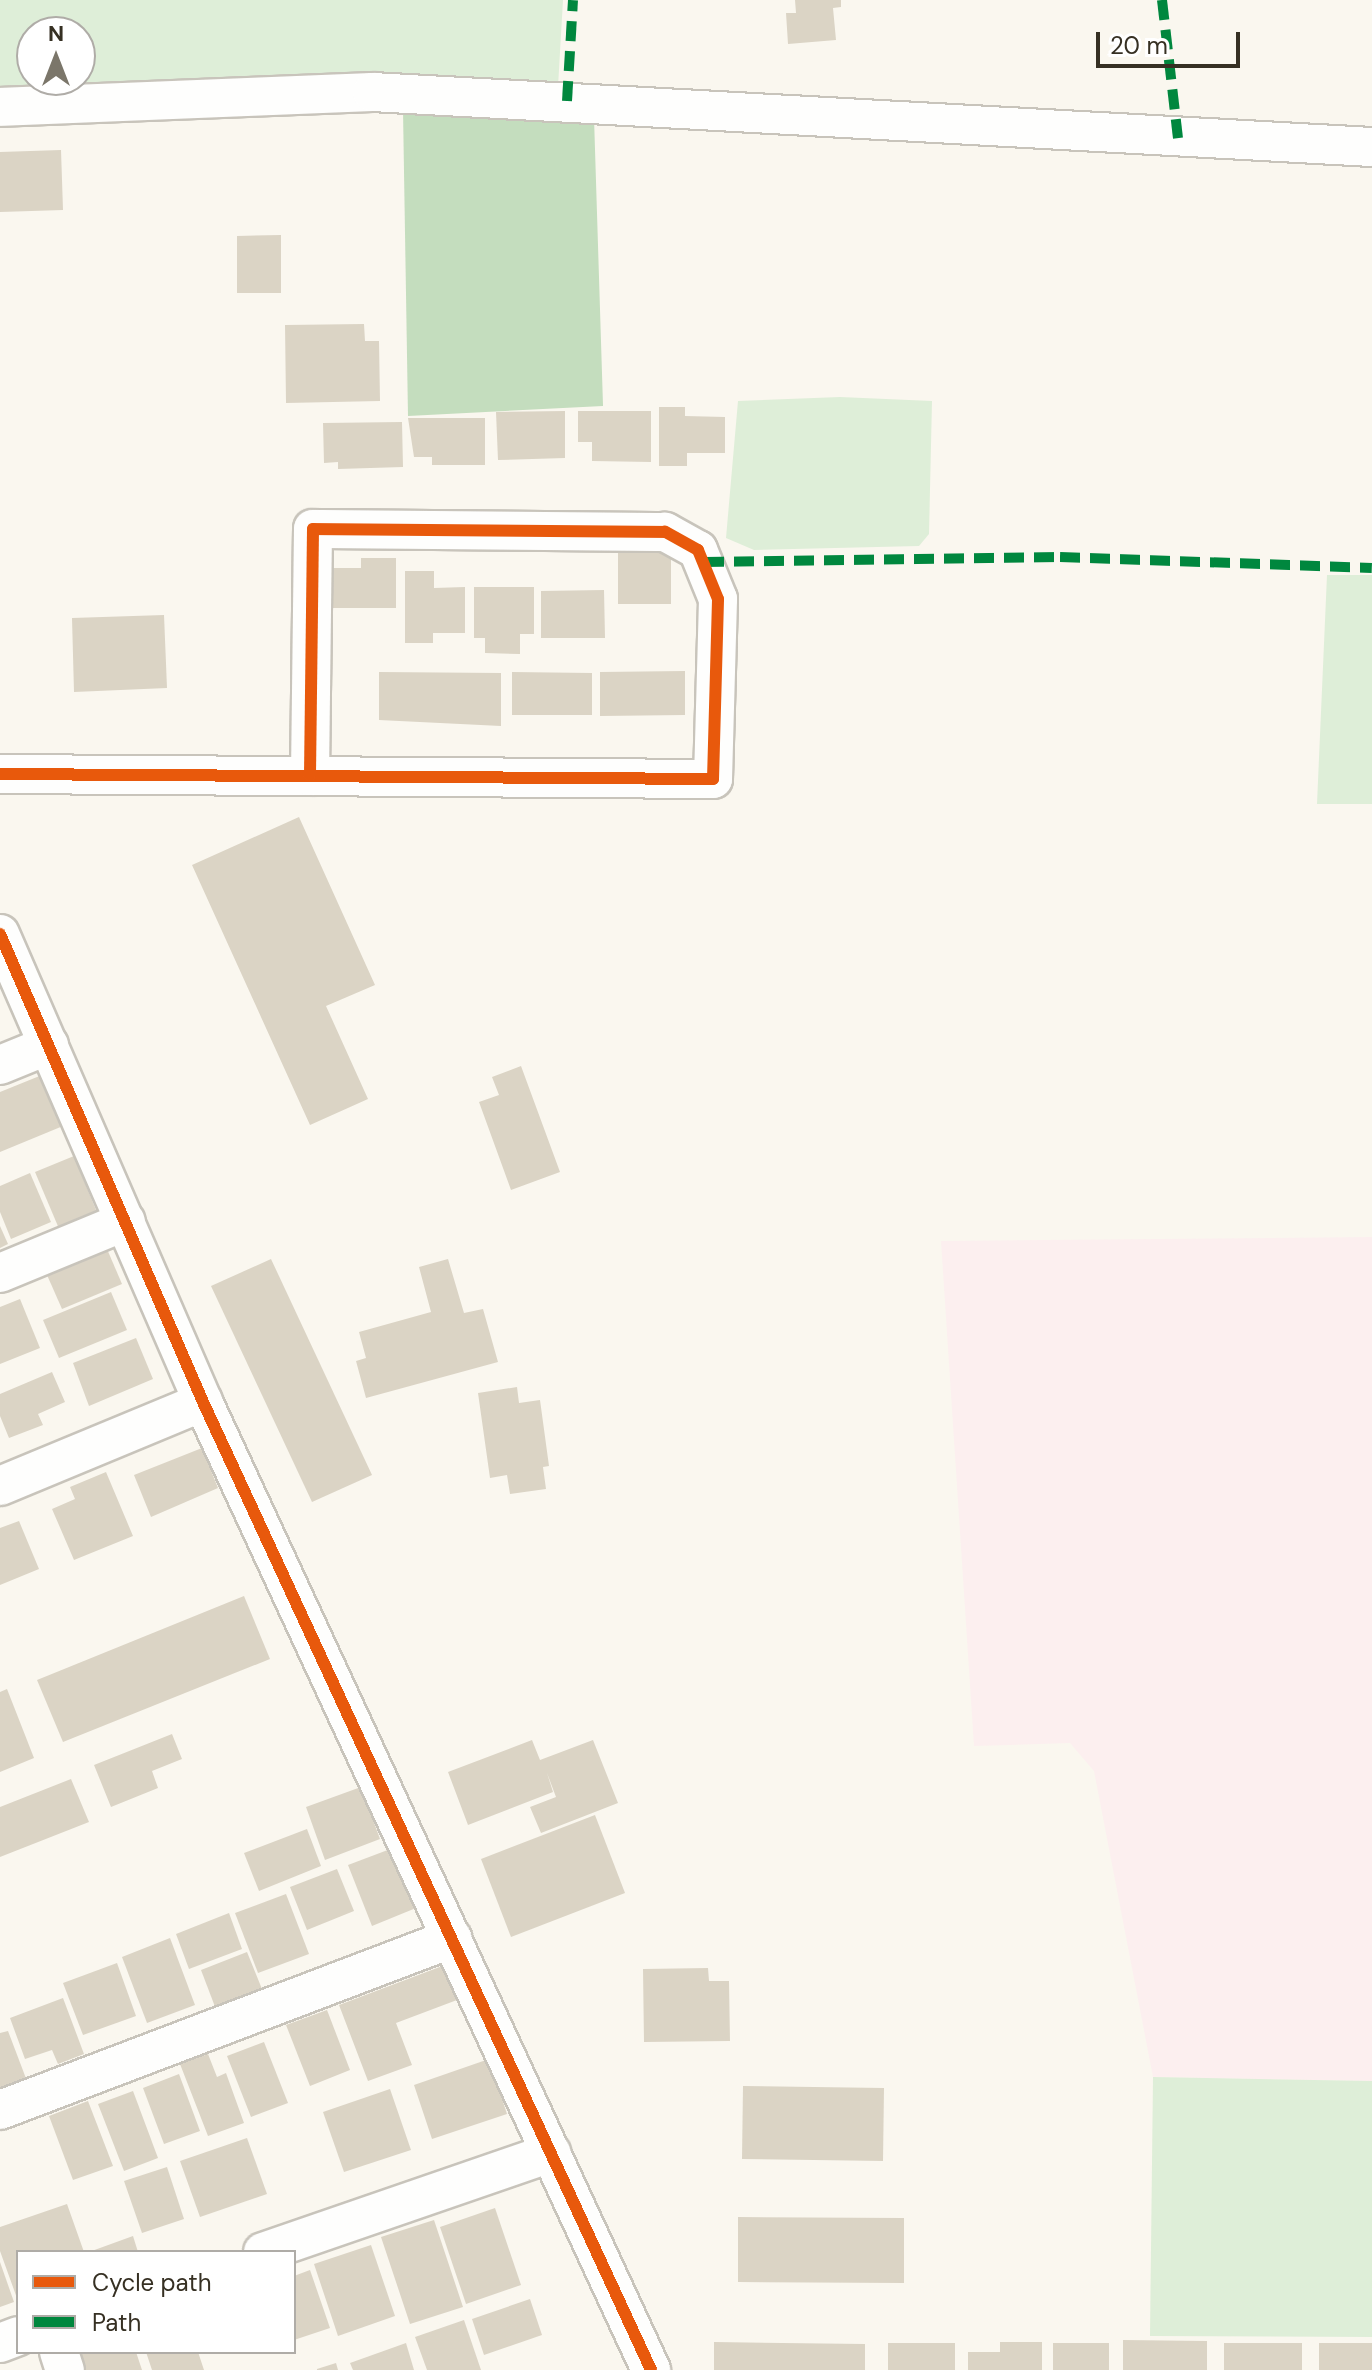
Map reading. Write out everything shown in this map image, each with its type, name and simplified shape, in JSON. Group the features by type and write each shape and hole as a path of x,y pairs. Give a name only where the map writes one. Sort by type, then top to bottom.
{"street":[{"path":"0,107 372,92 1372,147"},
{"path":"0,774 713,779 718,599 698,550 665,532 313,529 310,776"},
{"path":"0,934 203,1402 651,2370"},
{"path":"0,1065 49,1045"},
{"path":"0,1273 126,1221"},
{"path":"0,1486 203,1402"},
{"path":"0,2110 452,1938"},
{"path":"269,2250 551,2153"}],"shaded area":[{"path":"1372,1237 1372,2081 1153,2077 1094,1771 1070,1743 974,1746 941,1241"}],"green space":[{"path":"0,0 563,0 558,87 96,91 96,16 16,16 16,92 0,92"},
{"path":"403,110 594,118 603,406 408,416"},
{"path":"840,397 932,401 929,534 919,546 754,550 726,538 738,401"},
{"path":"1327,575 1372,575 1372,804 1317,804"},
{"path":"1153,2077 1372,2081 1372,2337 1150,2336"}],"building":[{"path":"795,0 841,0 841,7 833,8 836,40 788,44 786,13 796,13"},
{"path":"61,150 63,210 0,212 0,152"},
{"path":"281,235 281,293 237,293 237,236"},
{"path":"364,324 365,341 379,341 380,401 286,403 285,325"},
{"path":"659,407 685,407 685,416 725,417 725,453 687,453 687,466 659,466"},
{"path":"565,411 565,458 498,460 496,412"},
{"path":"578,411 651,411 651,462 592,461 592,442 578,442"},
{"path":"408,418 485,418 485,465 432,465 432,457 414,457"},
{"path":"402,422 403,467 338,469 338,462 324,463 323,423"},
{"path":"671,550 671,604 618,604 618,551"},
{"path":"361,558 396,558 396,608 332,608 332,568 361,568"},
{"path":"405,571 434,571 434,588 465,587 465,633 433,633 433,643 405,643"},
{"path":"474,587 534,587 534,634 520,634 520,654 485,653 485,638 474,638"},
{"path":"604,590 605,638 541,638 541,591"},
{"path":"164,615 167,688 74,692 72,618"},
{"path":"685,671 685,715 600,716 600,672"},
{"path":"379,672 501,673 501,726 379,720"},
{"path":"512,672 592,673 592,715 512,715"},
{"path":"299,817 375,985 326,1006 368,1099 310,1125 192,865"},
{"path":"521,1066 560,1172 511,1190 479,1102 499,1095 492,1077"},
{"path":"42,1075 63,1126 0,1152 0,1092"},
{"path":"74,1156 98,1215 60,1231 35,1172"},
{"path":"30,1173 51,1222 11,1239 0,1212 0,1186"},
{"path":"0,1226 8,1244 0,1248"},
{"path":"107,1249 122,1284 62,1309 47,1275"},
{"path":"271,1259 372,1475 312,1502 211,1286"},
{"path":"448,1259 464,1313 483,1309 498,1362 366,1398 356,1361 366,1358 359,1332 431,1312 419,1267"},
{"path":"111,1292 127,1330 59,1358 43,1320"},
{"path":"20,1299 40,1348 0,1364 0,1307"},
{"path":"136,1338 153,1379 89,1406 73,1363"},
{"path":"52,1372 65,1402 38,1414 43,1425 9,1438 0,1416 0,1394"},
{"path":"517,1387 519,1403 540,1400 549,1466 543,1467 546,1489 510,1494 507,1475 490,1478 478,1393"},
{"path":"202,1448 218,1488 151,1517 134,1475"},
{"path":"106,1472 133,1536 74,1560 52,1509 75,1499 70,1487"},
{"path":"19,1521 39,1569 0,1585 0,1528"},
{"path":"244,1596 270,1659 63,1742 37,1680"},
{"path":"7,1689 34,1758 0,1772 0,1692"},
{"path":"172,1734 182,1759 152,1771 158,1788 111,1807 94,1765"},
{"path":"532,1740 540,1760 593,1740 618,1803 541,1833 530,1807 556,1797 547,1773 553,1792 468,1825 448,1772"},
{"path":"71,1779 89,1822 0,1857 0,1807"},
{"path":"361,1787 380,1839 325,1860 306,1807"},
{"path":"595,1815 625,1893 511,1937 481,1859"},
{"path":"307,1829 321,1866 259,1891 244,1853"},
{"path":"393,1848 416,1908 372,1926 348,1865"},
{"path":"337,1869 354,1911 307,1930 290,1887"},
{"path":"286,1894 309,1954 258,1973 235,1913"},
{"path":"229,1913 242,1949 189,1969 176,1934"},
{"path":"170,1938 195,2005 147,2023 122,1957"},
{"path":"247,1952 264,1994 217,2012 201,1970"},
{"path":"117,1963 136,2016 83,2035 63,1983"},
{"path":"445,1965 457,2000 396,2023 412,2065 368,2081 339,2005"},
{"path":"708,1968 709,1981 729,1981 730,2041 644,2042 643,1969"},
{"path":"63,1998 84,2054 58,2064 52,2050 25,2059 10,2018"},
{"path":"327,2010 350,2070 310,2086 286,2025"},
{"path":"8,2031 27,2081 0,2092 0,2033"},
{"path":"264,2042 288,2103 251,2117 227,2056"},
{"path":"208,2054 217,2077 226,2073 244,2123 208,2136 180,2064"},
{"path":"489,2059 507,2114 432,2139 414,2085"},
{"path":"179,2074 200,2131 164,2144 143,2088"},
{"path":"743,2086 884,2088 883,2161 742,2159"},
{"path":"390,2089 411,2150 344,2172 323,2112"},
{"path":"133,2091 158,2158 124,2171 98,2104"},
{"path":"88,2101 113,2166 73,2180 49,2116"},
{"path":"247,2138 267,2194 200,2217 180,2161"},
{"path":"167,2167 184,2219 142,2233 124,2181"},
{"path":"67,2204 83,2250 16,2250 16,2295 0,2251 0,2227"},
{"path":"495,2208 521,2285 466,2304 440,2227"},
{"path":"738,2217 904,2218 904,2283 738,2282"},
{"path":"434,2220 463,2307 410,2324 381,2237"},
{"path":"133,2236 137,2250 94,2250"},
{"path":"371,2245 395,2316 338,2336 314,2264"},
{"path":"0,2262 14,2302 0,2307"},
{"path":"310,2270 330,2328 296,2339 296,2275"},
{"path":"530,2299 542,2335 484,2355 472,2319"},
{"path":"464,2320 481,2370 427,2370 415,2337"},
{"path":"1123,2340 1207,2341 1207,2370 1123,2370"},
{"path":"714,2342 865,2344 865,2370 714,2370"},
{"path":"1000,2342 1042,2342 1042,2370 968,2370 968,2352 1000,2352"},
{"path":"406,2343 414,2370 353,2370 350,2363"},
{"path":"888,2343 955,2343 955,2370 888,2370"},
{"path":"1053,2343 1109,2343 1109,2370 1053,2370"},
{"path":"1224,2343 1302,2343 1302,2370 1224,2370"},
{"path":"1319,2343 1372,2343 1372,2370 1319,2370"},
{"path":"79,2354 137,2354 142,2370 84,2370"},
{"path":"147,2354 199,2354 204,2370 152,2370"},
{"path":"336,2363 338,2370 317,2370 317,2369"}],"marked path":[{"path":"567,101 573,0"},
{"path":"1162,0 1178,138"},
{"path":"704,562 1060,557 1372,568"}],"cycle path":[{"path":"0,774 713,779 718,599 698,550 665,532 313,529 310,776"},
{"path":"0,934 203,1402 651,2370"}]}
